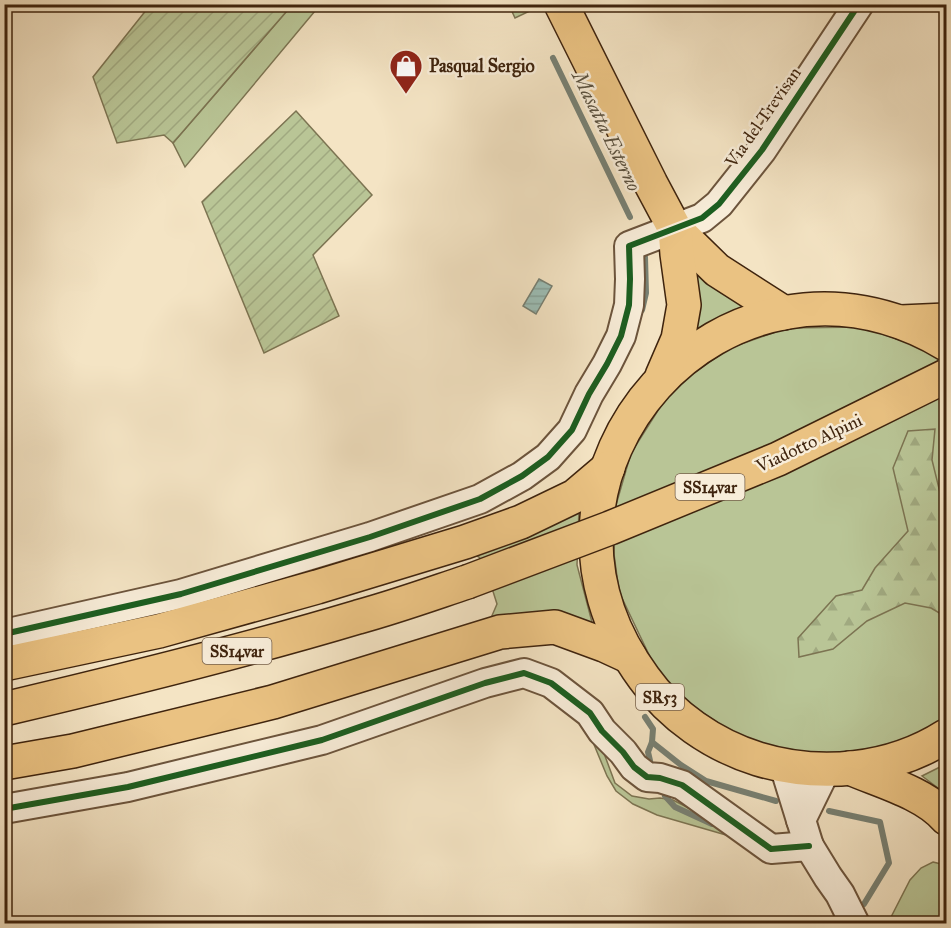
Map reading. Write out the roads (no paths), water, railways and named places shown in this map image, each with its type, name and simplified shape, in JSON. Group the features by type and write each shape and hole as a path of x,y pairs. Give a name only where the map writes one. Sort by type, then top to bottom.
{"main road":[{"name":"SR53","path":"561,4 675,229 717,270 784,313"},
{"name":"SR53","path":"661,379 678,339 684,305 675,229"},
{"name":"SR53","path":"946,344 920,329 901,322 866,313 838,310 784,313 751,322 718,336 692,352 661,379 627,424 608,468 598,510 596,534 598,565 607,606 618,635 646,682 662,700 695,728 732,749 755,758 784,765 838,769 898,758 946,736"},
{"path":"901,322 946,320"},
{"name":"Viadotto Alpini","path":"4,709 140,677 281,639 360,617 467,582 610,528 778,459 946,376"},
{"path":"4,664 159,631 317,587 465,542 520,522 575,496 608,468"},
{"path":"4,763 72,751 273,702 500,632 555,627 630,657"},
{"name":"SR53","path":"838,769 911,794 939,810 946,818"}],"street":[{"name":"Via del Trevisan","path":"4,634 181,594 370,537 480,499 522,476 548,457 572,430 621,336 629,305 629,246 702,218 719,204 762,150 859,4"},
{"path":"4,808 128,787 322,740 485,683 524,673 551,683 590,713 602,731 634,767 648,777 682,785 771,849 805,833 838,769"},
{"path":"784,765 805,833 855,924"}],"water":[{"path":"539,279 552,286 536,314 523,306"}],"waterway":[{"name":"Masatta Esterno","path":"553,58 630,217"},
{"name":"Masatta Esterno","path":"642,310 646,293 645,257"},
{"name":"Masatta Esterno","path":"645,717 653,729 648,752 651,765"},
{"path":"652,742 706,781 776,801"},
{"path":"665,796 675,807 712,824"},
{"path":"829,811 880,822 889,863 864,904"}],"place":[{"name":"Pasqual Sergio","path":"406,95"}]}
